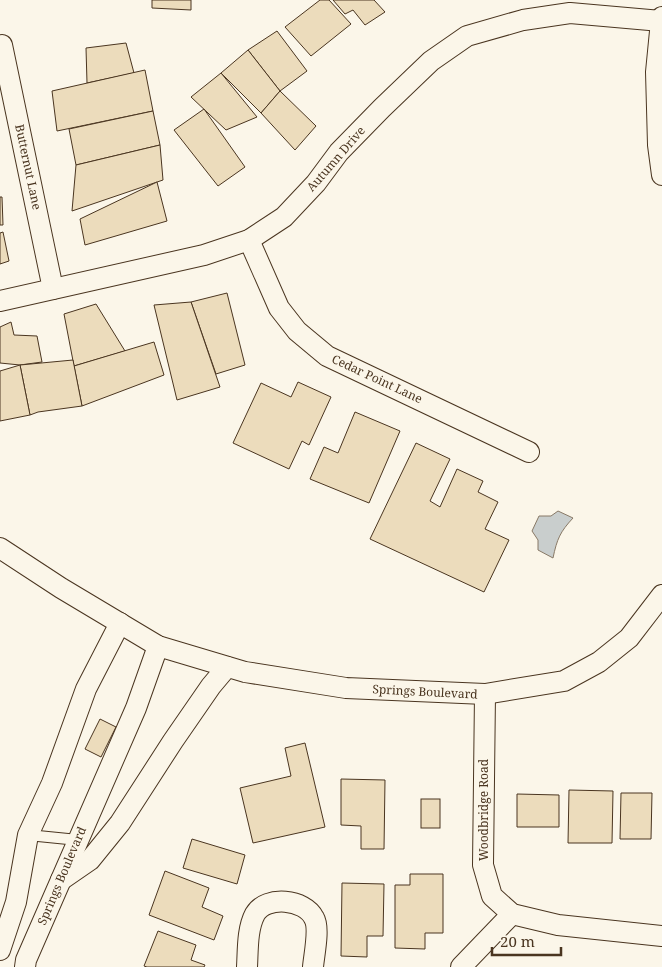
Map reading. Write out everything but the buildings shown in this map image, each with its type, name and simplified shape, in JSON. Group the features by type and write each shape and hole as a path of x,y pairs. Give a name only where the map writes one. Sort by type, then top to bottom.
{"street":[{"name":"Autumn Drive","path":"0,301 204,255 249,240 284,217 316,183 339,152 382,108 431,61 467,36 523,20 570,13 661,19"},
{"path":"661,19 656,72 658,145 662,175"},
{"name":"Butternut Lane","path":"2,45 53,288"},
{"name":"Cedar Point Lane","path":"249,240 279,308 297,331 328,356 529,452"},
{"name":"Springs Boulevard","path":"0,548 158,646 245,672 346,688 484,694 564,681 600,662 628,638 662,595"},
{"path":"0,950 16,902 28,835 52,783 86,689 120,624"},
{"name":"Springs Boulevard","path":"25,967 26,960 136,708 158,646"},
{"path":"61,880 90,860 120,823 173,741 211,686 227,667"},
{"name":"Woodbridge Road","path":"484,694 483,865 492,896 512,914 558,925 662,936"},
{"path":"247,967 250,928 256,914 262,907 276,901 297,903 308,909 315,919 313,967"},
{"path":"462,967 512,914"}],"lane":[{"path":"28,835 78,840"}],"shaded area":[{"path":"558,511 573,518 560,536 553,558 538,550 538,540 532,531 539,516 551,516"}]}
